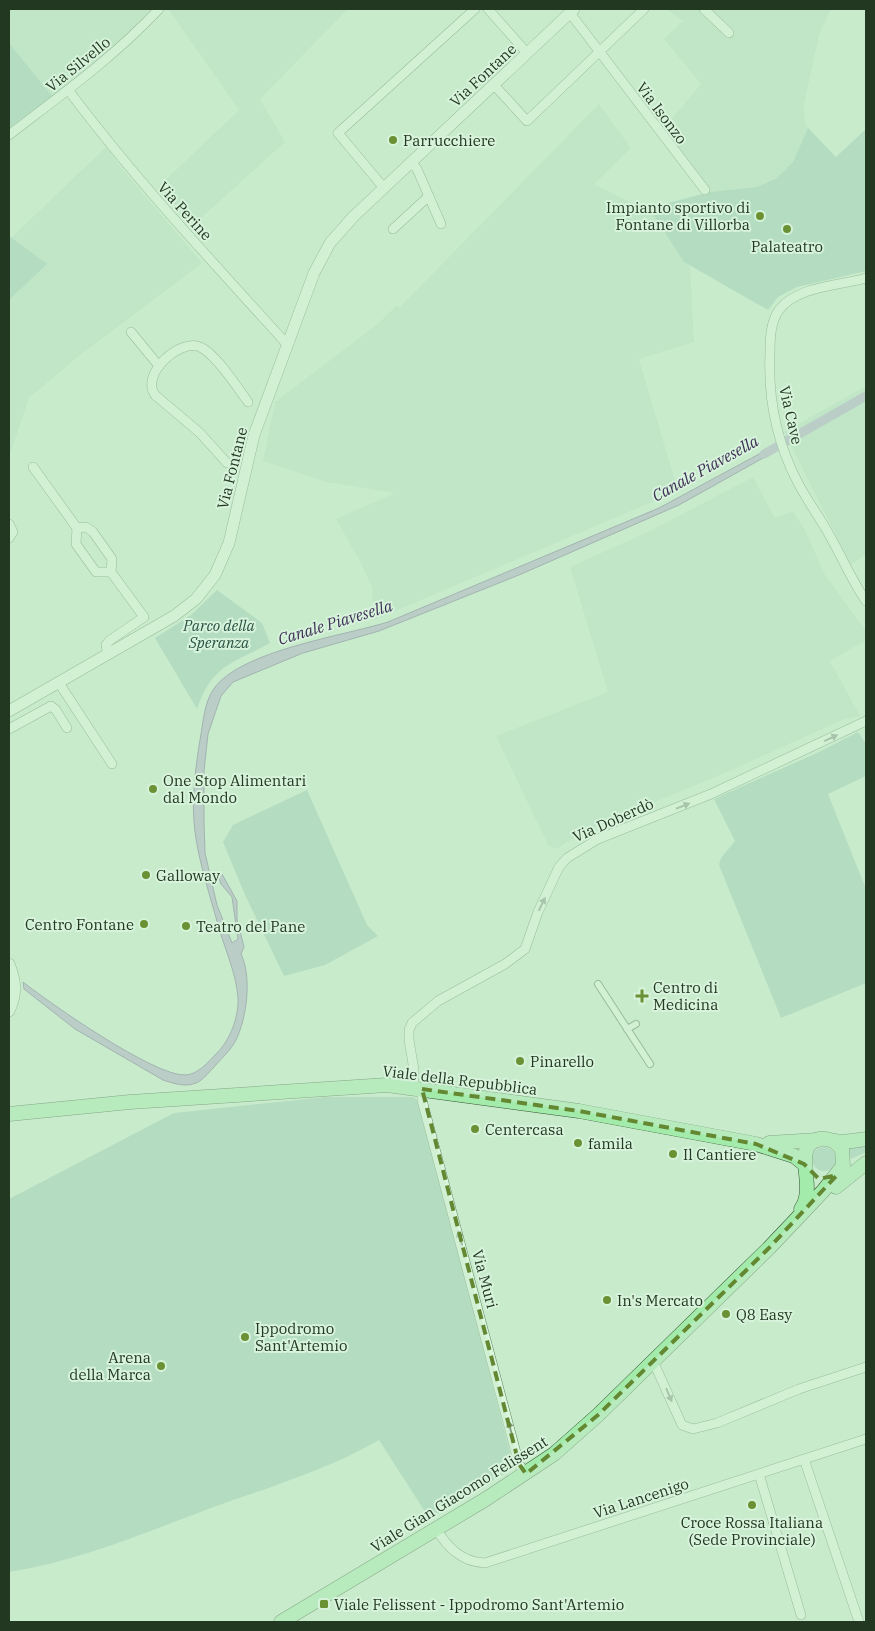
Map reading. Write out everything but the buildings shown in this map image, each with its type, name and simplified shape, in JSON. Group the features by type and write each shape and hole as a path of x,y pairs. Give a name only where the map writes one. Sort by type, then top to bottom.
{"main road":[{"name":"Viale della Repubblica","path":"9,1114 324,1087 386,1084 579,1111 756,1144"},
{"path":"756,1144 866,1139"},
{"name":"Viale Gian Giacomo Felissent","path":"769,1248 806,1200 809,1188 805,1152 808,1146 818,1140"},
{"path":"834,1141 844,1155 839,1173"},
{"path":"756,1144 794,1156 805,1165"},
{"name":"Viale Gian Giacomo Felissent","path":"805,1165 809,1173 819,1179 832,1178 866,1157"},
{"path":"769,1248 842,1181 866,1163"},
{"name":"Viale Gian Giacomo Felissent","path":"281,1622 526,1474 567,1443 769,1248 839,1173"}],"street":[{"name":"Via Silvello","path":"9,135 69,91 136,34 159,9"},
{"path":"384,188 338,133 475,9"},
{"path":"488,9 528,53"},
{"path":"494,85 527,121 599,50 644,9"},
{"path":"704,9 729,32"},
{"name":"Via Fontane","path":"9,711 158,626 196,599 221,566 229,543 254,435 314,273 327,248 340,230 528,53 567,12"},
{"name":"Via Isonzo","path":"567,12 599,50 705,190"},
{"name":"Via Perine","path":"69,91 105,139 149,192 284,341 288,343"},
{"path":"411,162 417,169 441,224"},
{"path":"393,229 429,196"},
{"name":"Via Cave","path":"866,278 805,293 795,297 780,310 771,334 769,382 778,430 789,463 832,540 842,563 866,601"},
{"path":"131,332 159,366"},
{"path":"227,463 200,433 155,395 151,389 150,380 159,366 179,349 190,344 201,347 211,356 248,402"},
{"path":"33,467 78,528 76,544 96,572 110,572"},
{"path":"9,524 13,532 9,538"},
{"path":"78,528 86,527 93,532 112,558 110,572 144,617 158,626"},
{"path":"108,655 106,645 109,641 144,617"},
{"path":"59,683 112,764"},
{"path":"9,729 51,706 56,710 67,728"},
{"name":"Via Doberdò","path":"418,1089 408,1030 412,1023 438,1001 505,964 525,949 538,912 559,867 577,850 598,839 711,794 866,721"},
{"path":"9,964 16,990 9,1011"},
{"path":"598,984 650,1064"},
{"path":"627,1030 636,1024"},
{"name":"Via Muri","path":"418,1089 520,1464 526,1474"},
{"path":"654,1361 682,1424 686,1428 693,1430 717,1423 799,1389 866,1367"},
{"name":"Via Lancenigo","path":"436,1529 454,1552 474,1562 485,1563 866,1439"},
{"path":"804,1460 860,1622"},
{"path":"759,1474 801,1615"}],"highlighted area":[{"path":"422,1089 579,1111 756,1144 804,1164 819,1179 837,1175 769,1248 598,1415 526,1474 519,1464"}],"green space":[{"path":"9,9 154,9 135,29 52,96 9,43"},
{"path":"170,9 348,9 260,99 285,142 191,227 157,188 239,110"},
{"path":"666,9 831,9 819,35 804,104 805,122 808,128 793,162 777,178 757,187 710,192 664,128 701,84 664,39 683,21"},
{"path":"9,43 52,96 9,128"},
{"path":"599,104 631,148 594,184 644,209 649,208 684,262 690,267 694,342 639,359 678,491 374,620 372,587 361,563 336,519 395,493 327,482 263,461 275,402 379,323 397,305 399,308"},
{"name":"Impianto sportivo di Fontane di Villorba","path":"808,128 836,157 866,129 866,271 797,287 778,297 768,310 684,262 649,208 710,192 757,187 777,178 793,162"},
{"path":"106,147 123,170 202,263 75,359 29,398 9,457 9,300 46,264 11,238"},
{"path":"9,236 47,264 9,300"},
{"path":"866,386 866,554 851,565 784,432"},
{"path":"753,477 775,518 793,511 806,532 825,575 866,631 866,640 830,661 860,716 842,720 734,769 583,832 557,849 548,845 496,736 608,692 570,567 650,531"},
{"name":"Parco della Speranza","path":"217,590 262,623 270,643 225,667 217,674 209,683 197,709 155,638 191,615"},
{"path":"858,732 866,744 866,776 828,794 866,889 866,983 781,1018 719,865 721,858 735,841 714,799 819,752"},
{"path":"307,790 367,925 378,936 325,965 284,976 245,895 223,842 233,825"},
{"name":"Ippodromo Sant'Artemio","path":"326,1097 413,1097 419,1101 514,1468 429,1518 379,1440 339,1460 275,1486 86,1554 9,1572 9,1199 174,1113"},
{"path":"866,1143 866,1152 851,1159 847,1145"},
{"path":"824,1147 832,1151 836,1159 832,1167 824,1171 816,1167 812,1159 816,1151"}],"water":[{"path":"774,446 776,451 679,505 519,575 379,631 303,653 233,682 221,696 208,734 204,771 205,853 217,905 232,943 238,939 232,897 221,884 217,872 222,874 237,901 237,919 244,947 241,954 246,974 247,997 243,1020 236,1040 226,1054 199,1081 186,1085 163,1080 75,1029 24,989 23,982 103,1037 151,1064 170,1072 185,1075 199,1070 226,1042 235,1020 238,1005 235,979 202,867 194,820 195,775 203,720 208,699 215,687 229,674 248,663 296,646 388,622 659,508"}],"waterway":[{"name":"Canale Piavesella","path":"764,454 866,396"}],"place":[{"name":"Parrucchiere","path":"393,140"},
{"name":"Impianto sportivo di Fontane di Villorba","path":"760,216"},
{"name":"Palateatro","path":"787,229"},
{"name":"One Stop Alimentari dal Mondo","path":"153,789"},
{"name":"Galloway","path":"146,875"},
{"name":"Centro Fontane","path":"144,924"},
{"name":"Teatro del Pane","path":"186,926"},
{"name":"Centro di Medicina","path":"642,996"},
{"name":"Pinarello","path":"520,1061"},
{"name":"Centercasa","path":"475,1129"},
{"name":"famila","path":"578,1143"},
{"name":"Il Cantiere","path":"673,1154"},
{"name":"In's Mercato","path":"607,1300"},
{"name":"Q8 Easy","path":"726,1314"},
{"name":"Ippodromo Sant'Artemio","path":"245,1337"},
{"name":"Arena della Marca","path":"161,1366"},
{"name":"Croce Rossa Italiana (Sede Provinciale)","path":"752,1505"},
{"name":"Viale Felissent - Ippodromo Sant'Artemio","path":"324,1604"}]}
